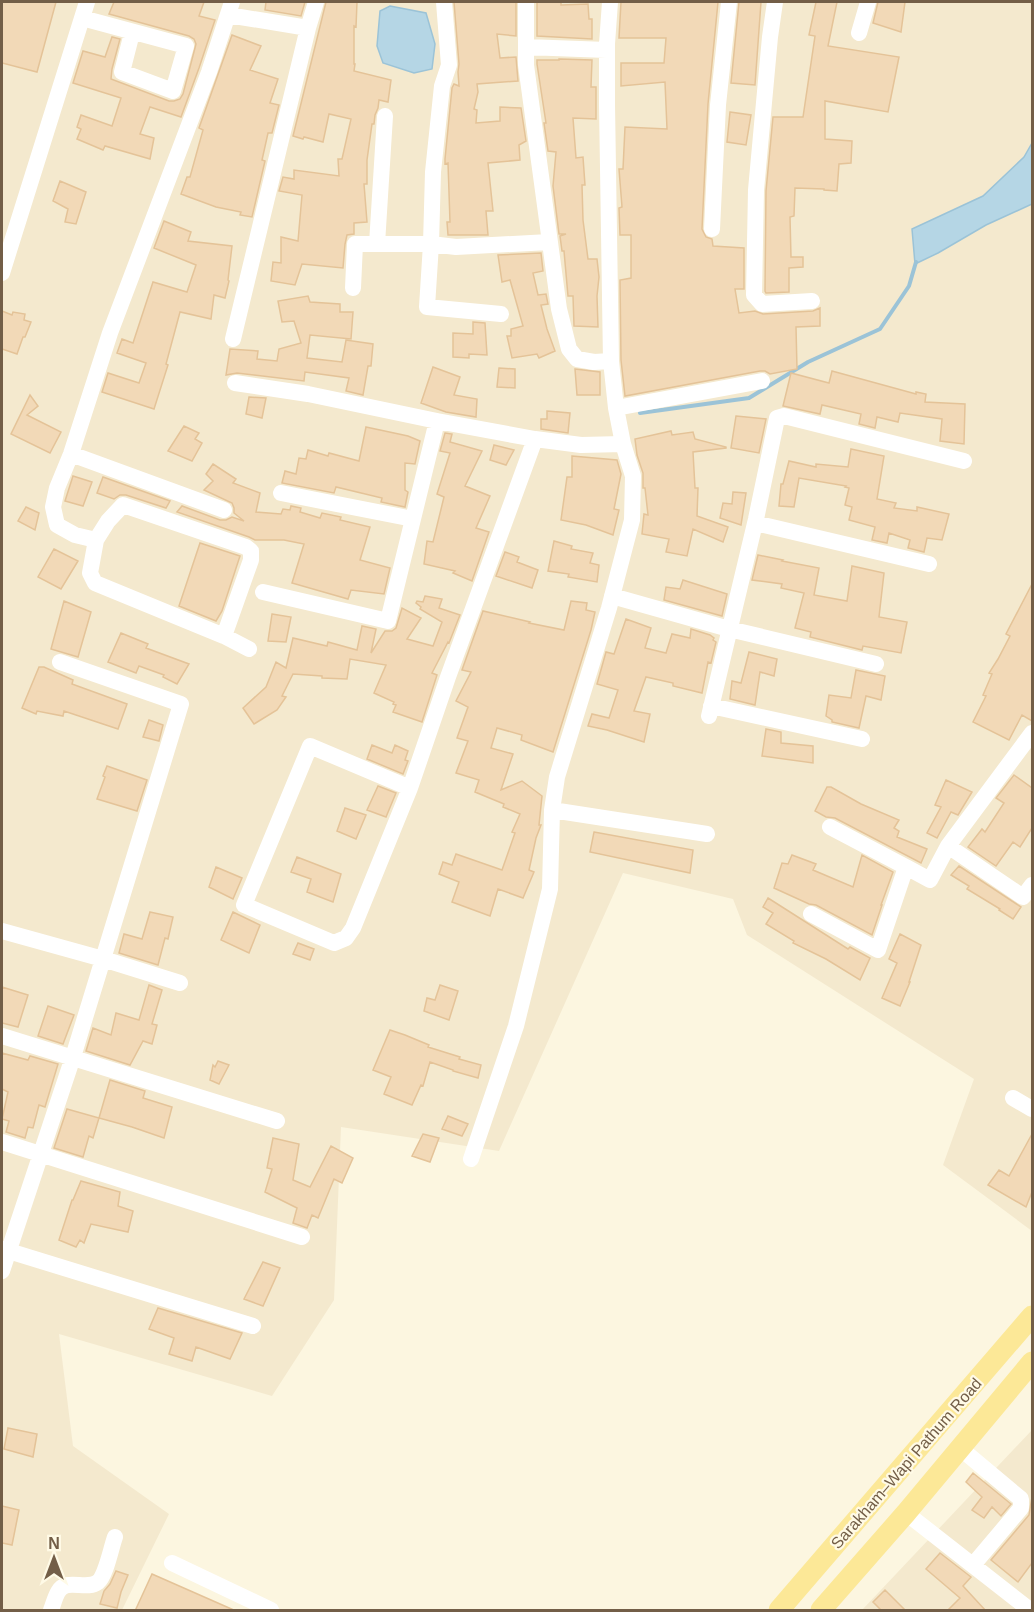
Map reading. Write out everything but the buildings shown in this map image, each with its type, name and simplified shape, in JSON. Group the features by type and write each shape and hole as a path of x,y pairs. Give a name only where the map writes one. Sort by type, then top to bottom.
{"main road":[{"name":"Sarakham–Wapi Pathum Road","path":"779,1611 1032,1316"},
{"name":"Sarakham–Wapi Pathum Road","path":"821,1611 1032,1362"}],"street":[{"path":"2,273 87,2"},
{"path":"233,339 316,2"},
{"path":"444,2 449,65 442,86 433,172 427,307 501,314"},
{"path":"526,2 526,66 559,309 569,348 578,359 594,362 611,361"},
{"path":"471,1159 516,1026 550,888 552,810 557,777 575,723 632,520 633,476 623,444 616,408 611,361 607,50 610,2"},
{"path":"712,229 718,105 729,2"},
{"path":"775,2 756,190 754,295 762,304 812,301"},
{"path":"859,33 868,2"},
{"path":"96,540 75,535 57,525 53,507 57,488 108,339 201,93 230,8 308,28"},
{"path":"82,18 132,33"},
{"path":"526,47 607,50"},
{"path":"376,244 385,116"},
{"path":"353,288 355,244 431,244 456,247 549,242"},
{"path":"616,408 762,381"},
{"path":"235,383 308,394 535,439 581,445 623,444"},
{"path":"862,739 710,711 755,523 777,418 784,416 964,461"},
{"path":"263,592 388,621 437,421"},
{"path":"410,788 310,746 244,905 334,944 346,938 353,928 410,788 535,439"},
{"path":"70,454 224,510"},
{"path":"280,493 413,519"},
{"path":"224,636 251,560 251,551 246,546 123,505 108,521 96,540 90,573 95,583 224,636 249,649"},
{"path":"755,523 929,564"},
{"path":"612,596 729,629 876,664"},
{"path":"2,1271 5,1250 73,1057 181,704 60,662"},
{"path":"830,827 930,880 948,846 1032,733"},
{"path":"552,810 707,834"},
{"path":"948,846 1023,897 1032,885"},
{"path":"811,914 878,950 906,867"},
{"path":"2,932 103,959 180,983"},
{"path":"2,1036 277,1121"},
{"path":"1013,1098 1032,1109"},
{"path":"2,1142 302,1237"},
{"path":"5,1250 253,1326"},
{"path":"960,1448 1021,1499 1021,1508 972,1565"},
{"path":"906,1513 1030,1611"},
{"path":"51,1611 58,1590 66,1585 90,1586 98,1582 104,1573 114,1537"},
{"path":"172,1563 271,1611"}],"shaded area":[{"path":"2,2 1032,2 1032,1231 943,1165 974,1079 747,935 733,899 623,873 499,1151 341,1127 334,1300 272,1396 59,1334 73,1446 169,1514 122,1610 2,1610"},
{"path":"1032,1430 1032,1610 862,1610"}],"water":[{"path":"390,6 426,13 435,44 432,69 414,73 383,63 377,46 380,11"},
{"path":"1032,143 1032,204 986,225 915,264 912,229 983,196 1024,157"}],"waterway":[{"path":"640,413 749,398 808,362 880,329 909,286 916,262"}]}
